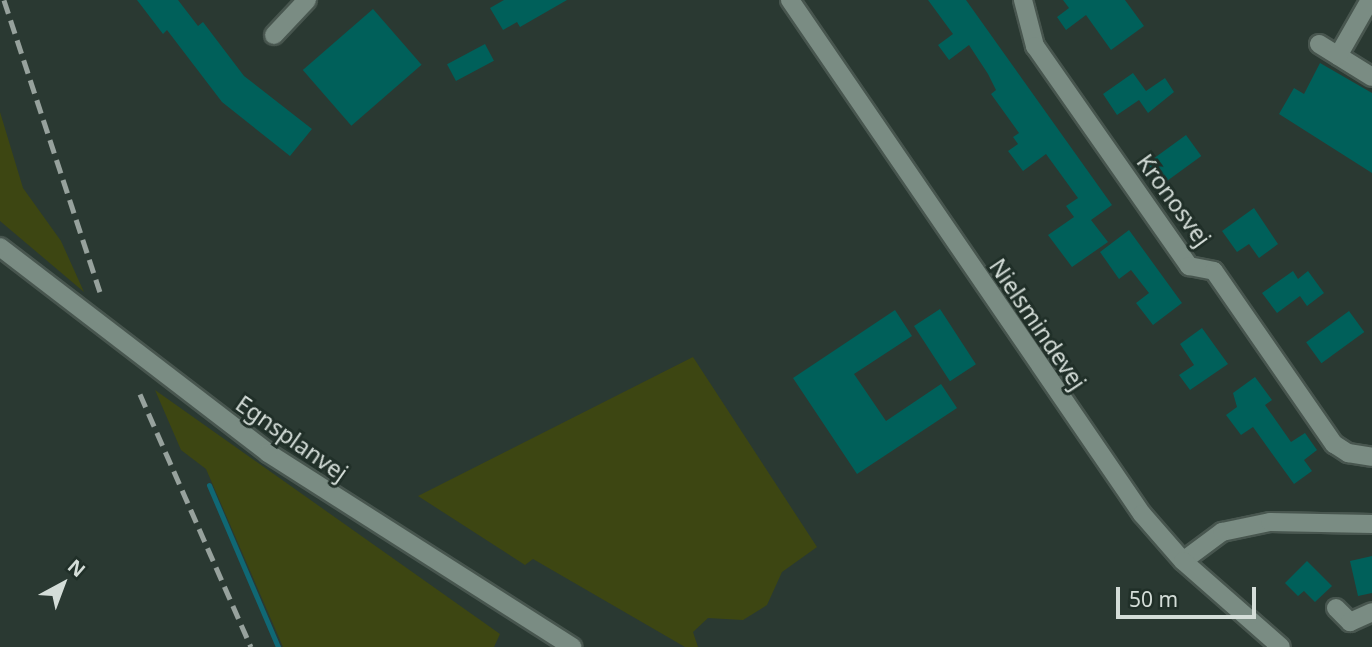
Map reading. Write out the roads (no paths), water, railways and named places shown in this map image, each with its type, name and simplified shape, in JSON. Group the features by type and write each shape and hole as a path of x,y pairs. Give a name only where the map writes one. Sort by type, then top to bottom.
{"street":[{"path":"274,35 307,0"},
{"name":"Nielsmindevej","path":"790,0 1054,391 1142,514 1183,561 1281,647"},
{"name":"Kronosvej","path":"1023,0 1035,46 1189,266 1214,271 1334,444 1348,453 1372,457"},
{"path":"1338,56 1370,0"},
{"path":"1319,44 1372,77"},
{"name":"Egnsplanvej","path":"0,247 268,453 572,647"},
{"path":"1183,561 1222,532 1270,522 1372,524"},
{"path":"1336,608 1350,622 1372,612"}],"waterway":[{"path":"209,485 278,647"}],"railway":[{"path":"4,0 100,292"},
{"path":"140,394 251,647"}]}
